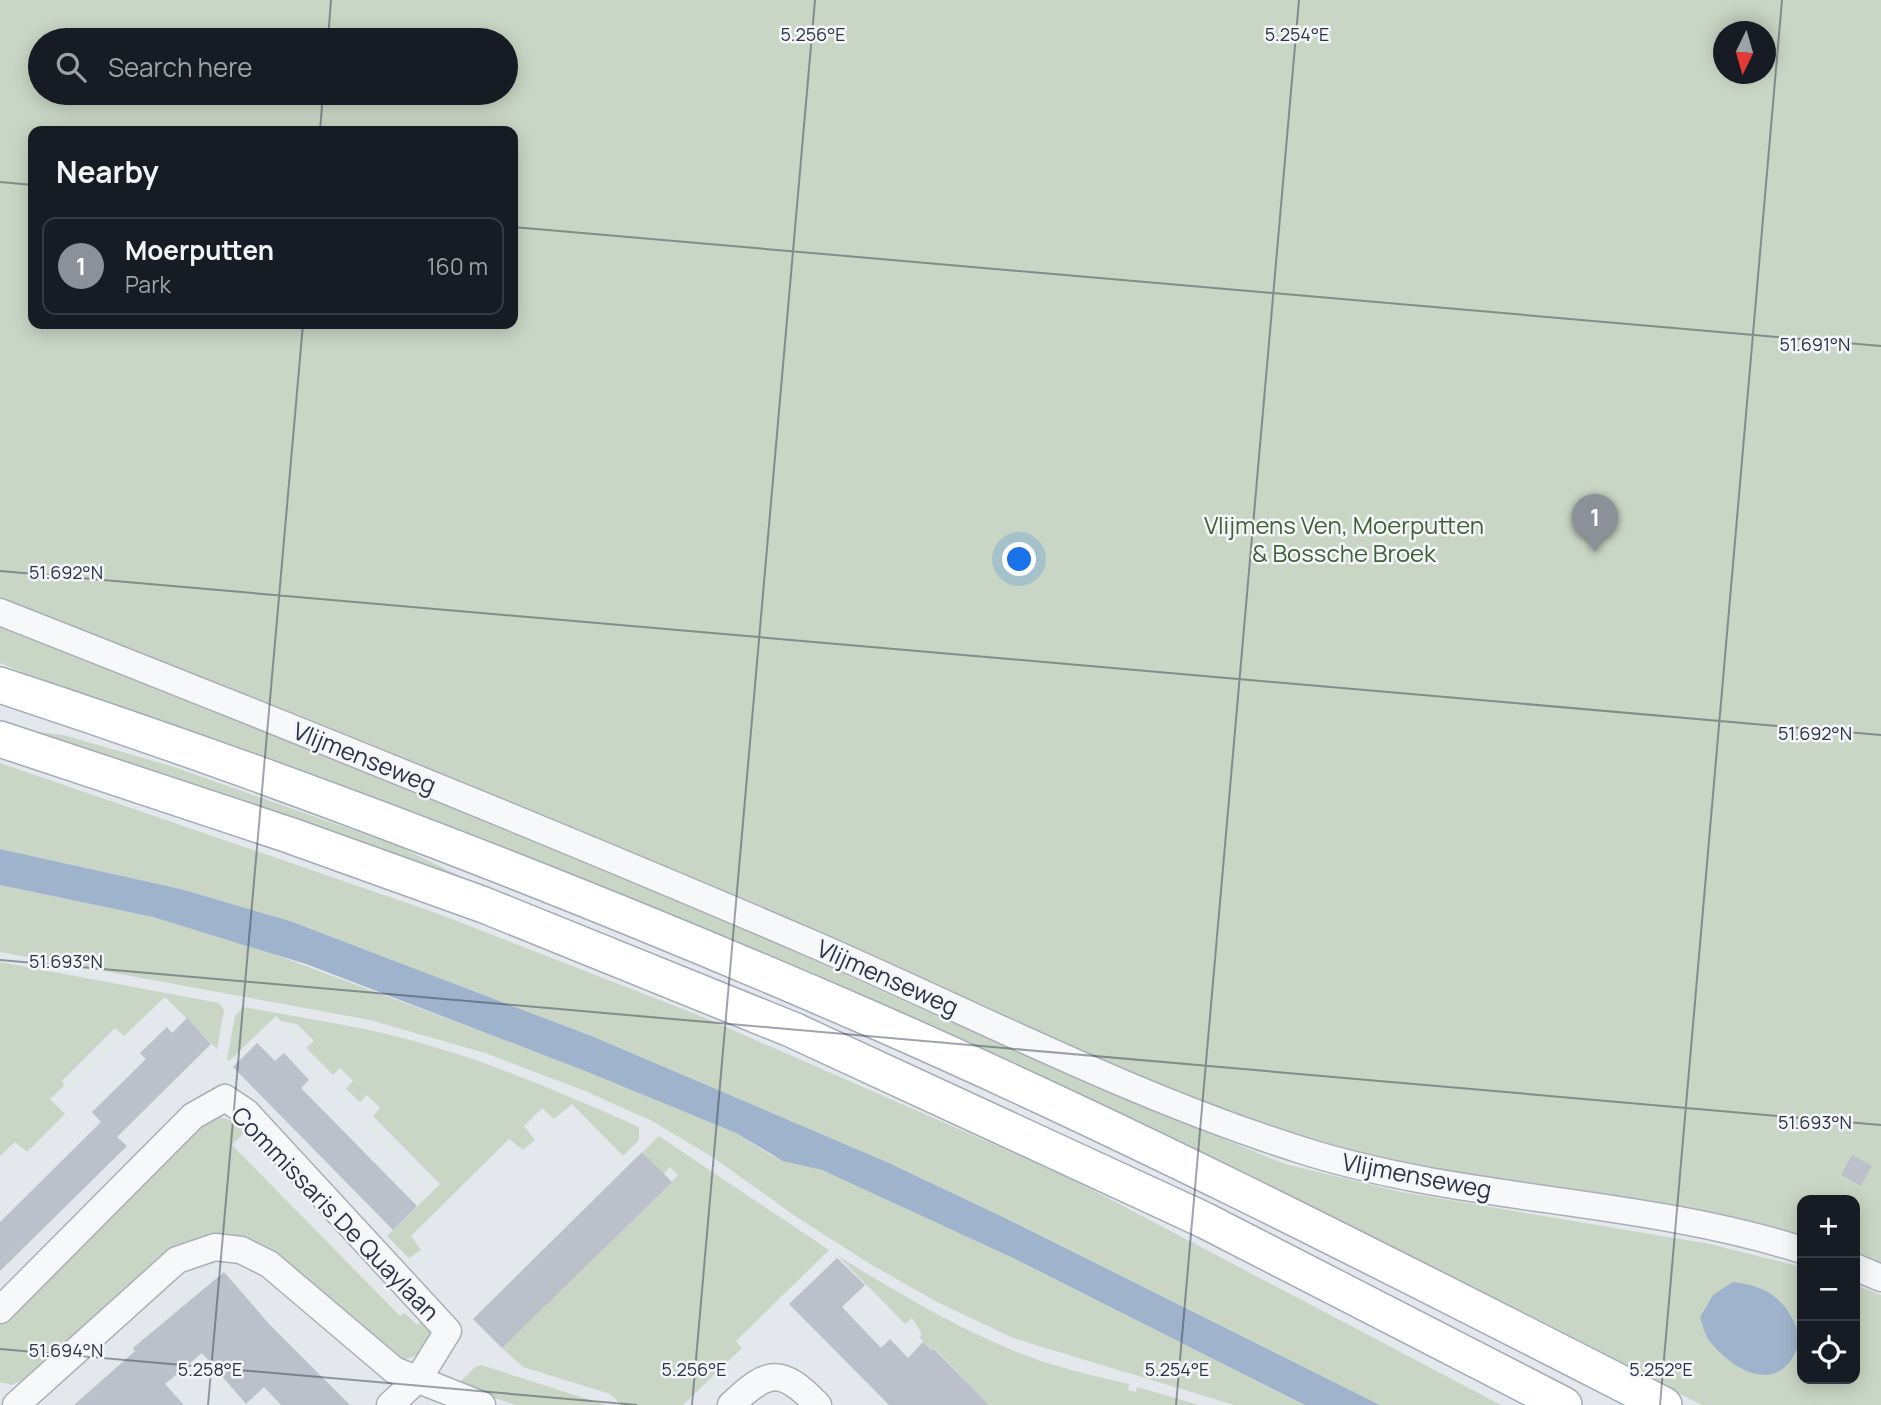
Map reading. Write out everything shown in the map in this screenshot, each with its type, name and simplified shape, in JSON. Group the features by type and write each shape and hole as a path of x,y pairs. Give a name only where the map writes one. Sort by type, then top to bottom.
{"main road":[{"name":"Vlijmenseweg","path":"0,685 288,785 486,859 872,1019 1203,1173 1664,1405"},
{"path":"0,739 289,835 484,905 793,1030 1204,1220 1564,1405"}],"street":[{"name":"Vlijmenseweg","path":"0,611 396,769 812,944 1207,1118 1305,1151 1390,1173 1683,1221 1797,1249"},
{"name":"Commissaris De Quaylaan","path":"0,1310 193,1116 225,1098 246,1112 449,1331 419,1378"},
{"path":"16,1405 177,1260 215,1247 241,1250 269,1264 394,1370 482,1405"},
{"path":"1860,1269 1881,1278"},
{"path":"732,1405 763,1377 775,1376 799,1385 818,1405"},
{"path":"390,1405 419,1378"}],"green space":[{"name":"Vlijmens Ven, Moerputten & Bossche Broek","path":"0,0 1881,0 1881,1271 1860,1262 1860,1195 1797,1195 1797,1242 1379,1158 1215,1116 674,872 503,799 0,599"},
{"path":"0,621 663,892 1090,1085 1285,1164 1401,1192 1710,1244 1797,1266 1797,1384 1860,1384 1860,1287 1881,1295 1881,1405 1702,1405 1232,1173 0,663"},
{"path":"30,731 63,735 171,766 398,846 485,888"},
{"path":"0,763 439,914 703,1017 1068,1177 1501,1405 1380,1405 889,1163 594,1037 290,921 181,889 0,849"},
{"path":"0,885 153,917 241,942 588,1071 736,1133 772,1156 822,1170 1013,1258 1305,1405 1234,1405 1013,1338 937,1302 870,1264 795,1216 714,1158 652,1121 585,1091 485,1053 370,1020 0,952"},
{"path":"0,962 219,1003 224,1010 217,1049 165,997 124,1036 115,1028 62,1081 64,1086 50,1099 65,1114 27,1152 15,1142 0,1156"},
{"path":"243,1007 369,1030 469,1058 639,1127 639,1140 623,1156 572,1104 554,1119 542,1108 524,1126 535,1140 523,1150 509,1139 411,1236 421,1250 409,1258 387,1236 440,1184 373,1116 380,1108 367,1095 360,1102 346,1089 353,1081 340,1068 333,1075 306,1048 314,1041 297,1024 281,1021 276,1016 229,1061 227,1059 235,1016"},
{"path":"218,1117 234,1121 244,1133 232,1145 400,1316 405,1313 417,1325 425,1316 432,1332 418,1355 404,1360 390,1354 284,1261 267,1250 251,1241 215,1235 171,1250 25,1379 12,1385 0,1382 0,1324 203,1124"},
{"path":"659,1136 829,1250 736,1341 742,1348 683,1405 622,1405 610,1394 523,1367 502,1348 678,1175 670,1167 663,1175 643,1152"},
{"path":"838,1256 945,1318 1026,1356 1129,1384 1128,1390 1136,1392 1137,1387 1199,1405 989,1405 935,1349 932,1351 919,1337 922,1334 912,1318 905,1324"},
{"path":"481,1365 606,1405 516,1405 456,1386 475,1367"}],"water":[{"path":"0,849 181,889 290,921 594,1037 889,1163 1380,1405 1305,1405 1013,1258 822,1170 783,1161 736,1133 588,1072 306,964 153,917 0,885"},
{"path":"1733,1282 1759,1288 1778,1299 1797,1328 1797,1348 1789,1363 1778,1372 1757,1374 1736,1366 1718,1351 1707,1338 1700,1317 1713,1295"}],"building":[{"path":"187,1018 211,1044 117,1137 127,1146 0,1271 0,1222 101,1122 92,1112 146,1059 140,1053 167,1027 172,1033"},
{"path":"257,1043 275,1061 284,1053 309,1080 301,1088 417,1206 393,1230 233,1067"},
{"path":"642,1152 672,1182 502,1348 473,1319"},
{"path":"1852,1155 1872,1166 1861,1186 1841,1175"},
{"path":"837,1258 865,1285 842,1307 881,1348 890,1339 908,1358 923,1342 932,1351 934,1349 989,1405 889,1405 789,1304"},
{"path":"224,1272 270,1325 350,1405 281,1405 264,1387 246,1404 202,1353 165,1384 184,1405 74,1405 135,1351 133,1348"}],"place":[{"name":"Moerputten","path":"1595,552"}]}
